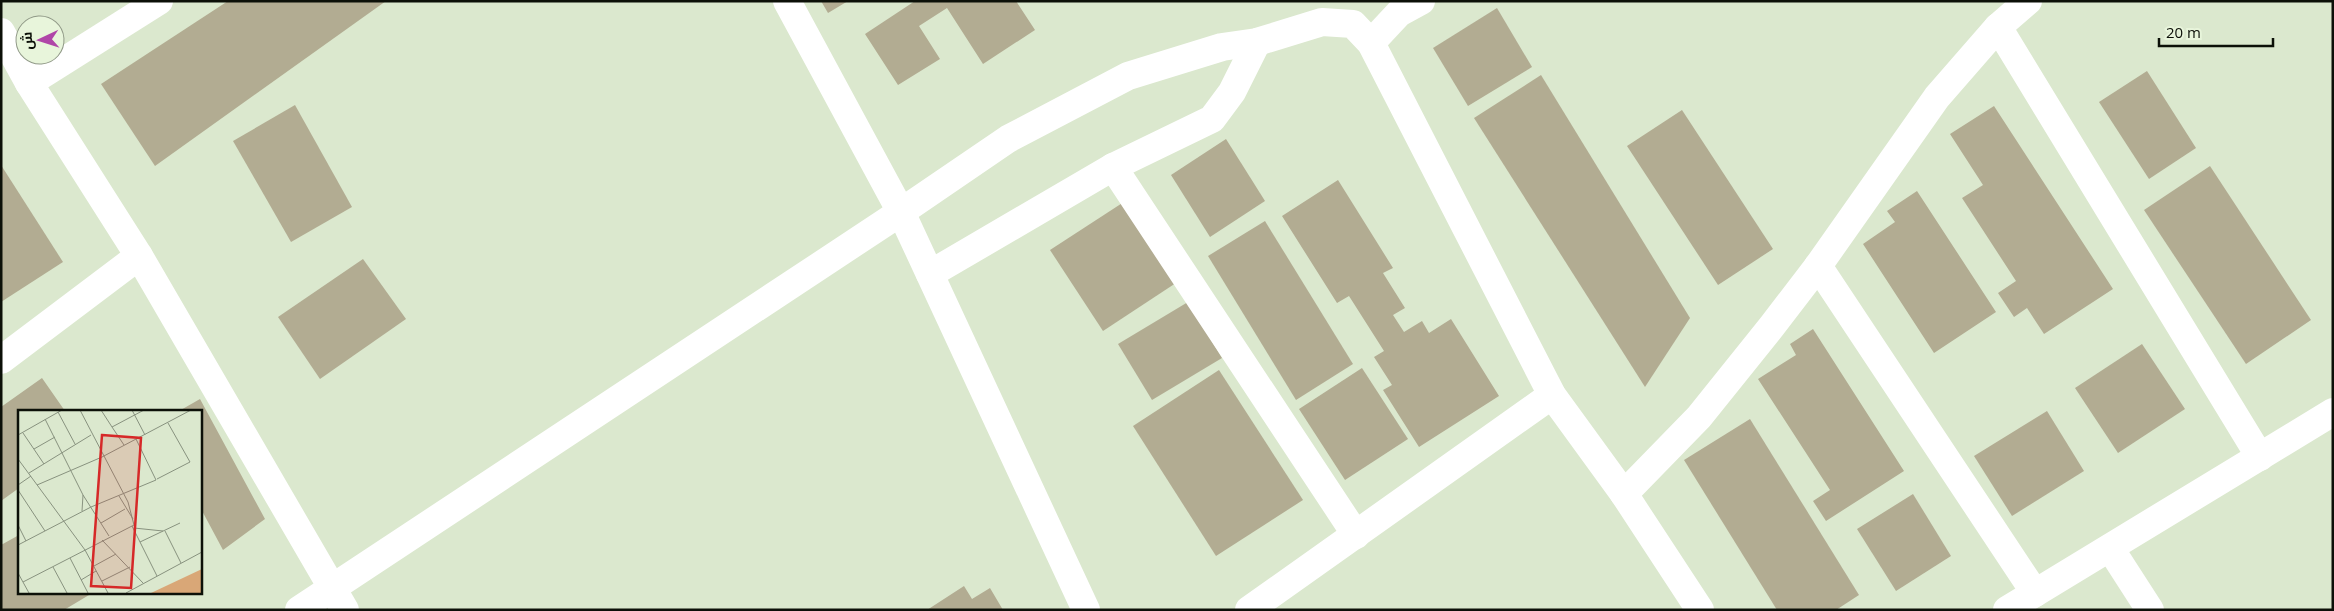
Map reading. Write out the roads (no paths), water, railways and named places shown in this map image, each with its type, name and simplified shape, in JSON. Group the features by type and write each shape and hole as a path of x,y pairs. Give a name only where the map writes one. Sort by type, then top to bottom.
{"street":[{"path":"29,84 159,1"},
{"path":"787,1 901,212 1086,610"},
{"path":"1624,494 1699,417 1818,266 1937,97 1998,27 2028,1"},
{"path":"1371,43 1406,5"},
{"path":"299,610 340,599 1008,138 1128,76 1222,47 1257,42 1322,22 1353,24 1371,43 1552,395 1624,494 1700,610"},
{"path":"1998,27 2260,457"},
{"path":"1,32 29,84 138,256 340,599"},
{"path":"930,274 1113,167 1212,119 1232,92 1257,42"},
{"path":"1113,167 1356,535"},
{"path":"1,360 138,256"},
{"path":"1818,266 2035,593"},
{"path":"1249,610 1552,395"},
{"path":"2008,610 2333,412"},
{"path":"2110,548 2150,610"}]}
